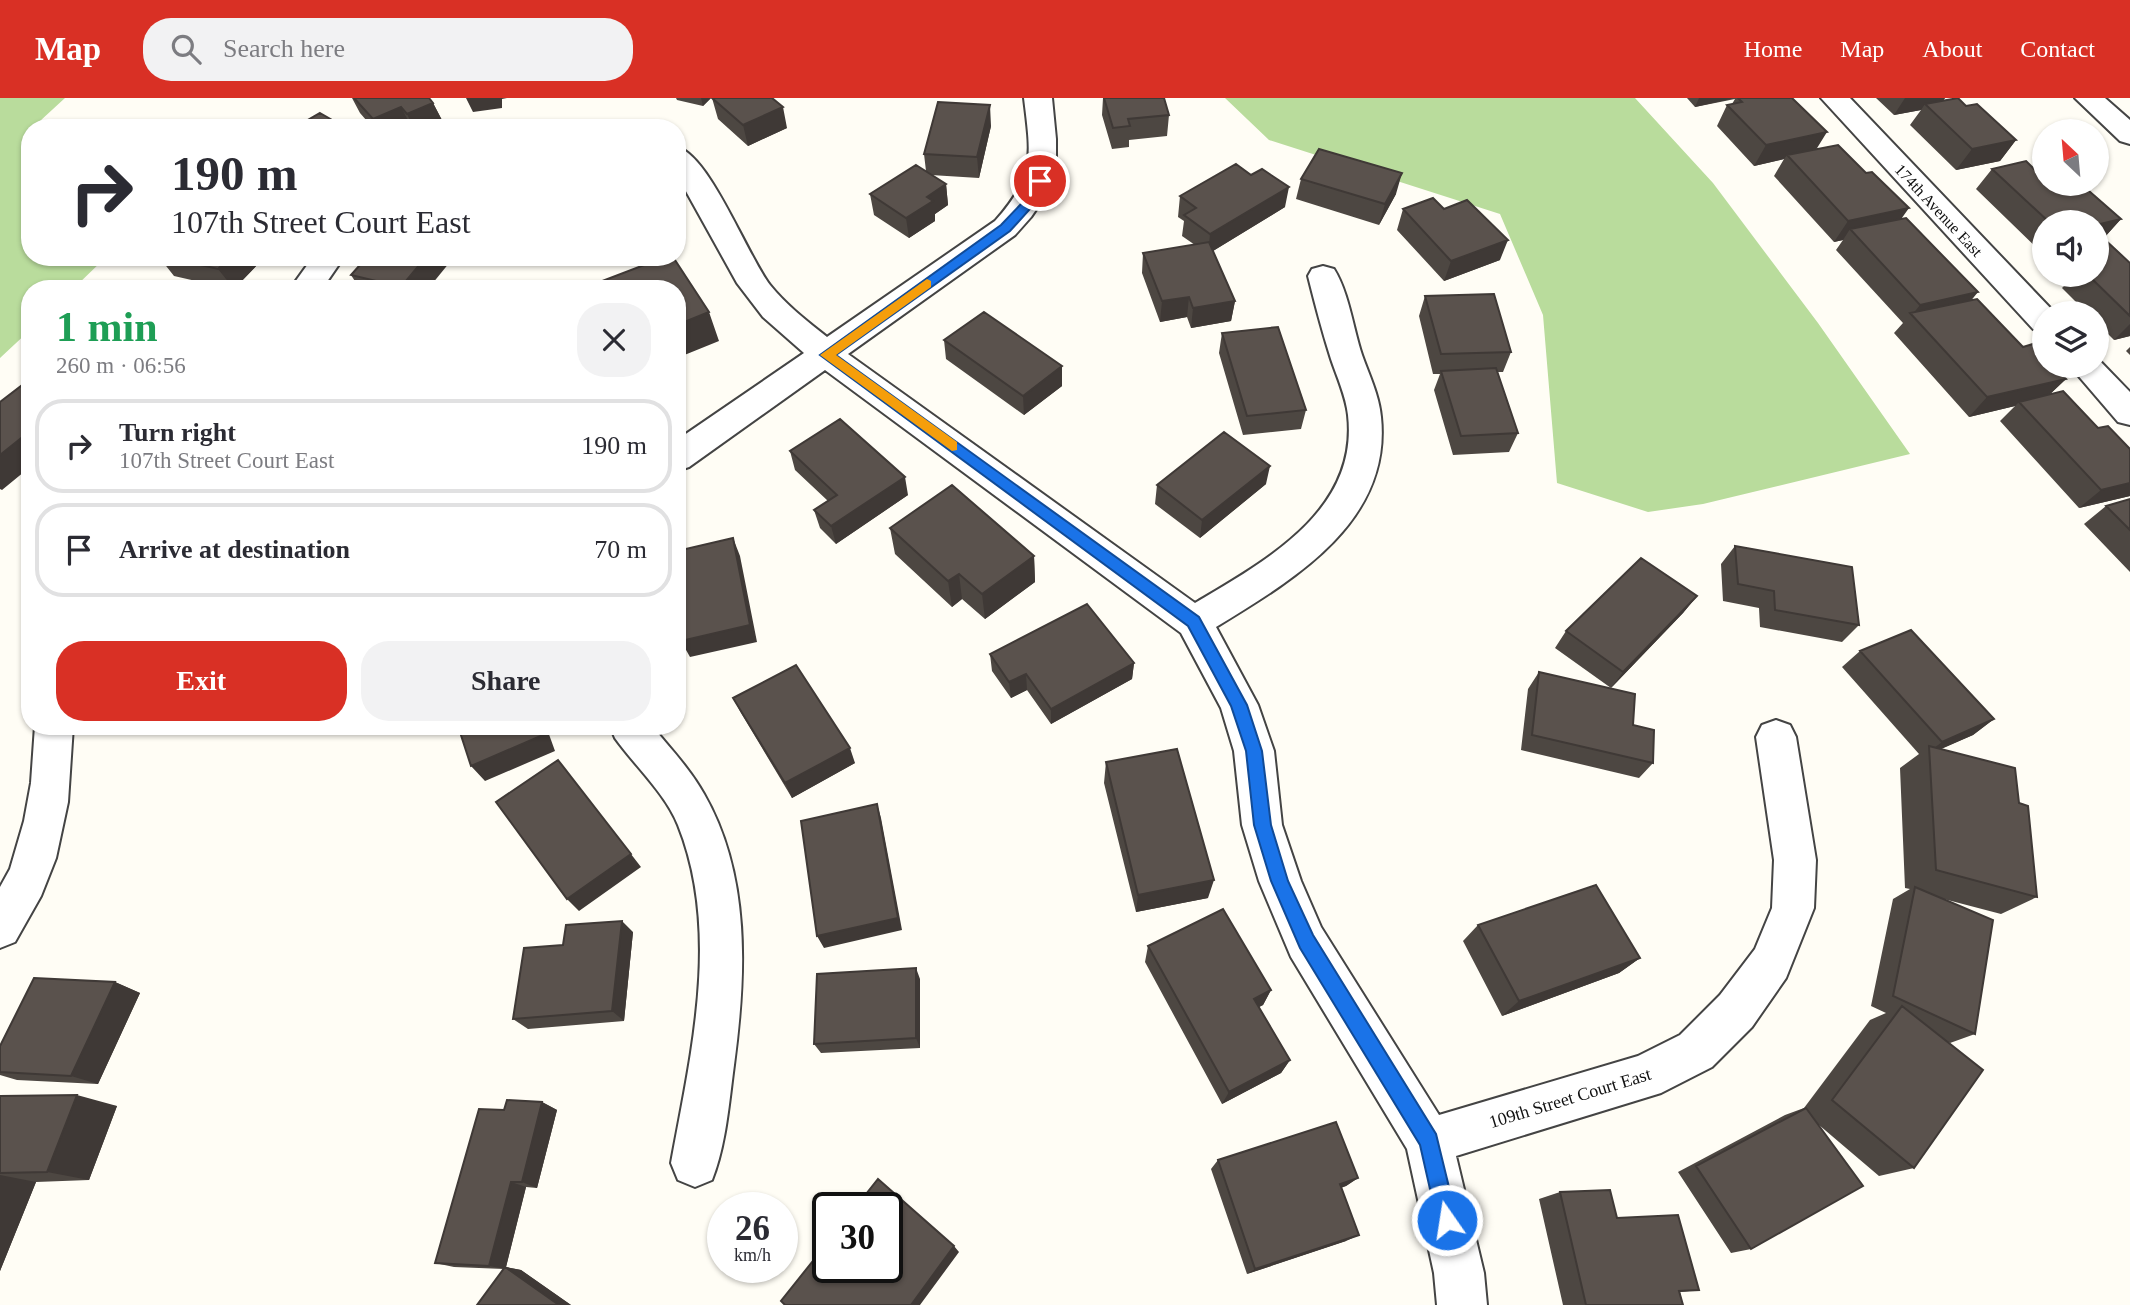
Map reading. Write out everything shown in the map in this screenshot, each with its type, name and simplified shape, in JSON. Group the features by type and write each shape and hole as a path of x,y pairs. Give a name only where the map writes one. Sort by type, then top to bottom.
{"street":[{"path":"686,450 827,355 1005,228 1026,206 1040,181 1045,152 1038,98"},
{"name":"174th Avenue East","path":"1835,98 2032,308"},
{"path":"2089,98 2130,135"},
{"path":"686,166 760,293 827,355 1194,622 1239,705 1254,751 1262,825 1280,881 1306,942 1429,1141 1459,1273 1462,1305"},
{"path":"1194,622 1286,565 1314,542 1335,521 1359,475 1365,419 1323,276"},
{"path":"2097,378 2130,413"},
{"path":"0,928 29,875 47,807 54,735"},
{"path":"636,735 685,800 696,820 713,869 720,921 720,1002 695,1163"},
{"name":"109th Street Court East","path":"1429,1141 1645,1077 1696,1051 1735,1011 1771,963 1793,908 1796,860 1776,737"}],"green space":[{"path":"0,98 65,98 42,119 21,119 21,266 97,266 82,280 21,280 21,338 0,358"},
{"path":"1225,98 1635,98 1713,183 1818,323 1910,454 1703,504 1648,512 1557,483 1543,315 1500,214 1269,140"}],"building":[{"path":"354,98 429,98 433,103 407,114 401,107 373,119"},
{"path":"712,98 772,98 783,107 743,125"},
{"path":"1104,98 1164,98 1169,115 1128,119 1130,126 1113,128"},
{"path":"1738,98 1792,98 1827,132 1766,145 1727,105 1742,102"},
{"path":"1958,98 1966,106 1977,104 2016,140 1972,149 1925,104"},
{"path":"938,102 990,105 977,157 924,154"},
{"path":"320,113 330,119 310,119"},
{"path":"1838,145 1866,173 1872,172 1909,208 1848,221 1787,155"},
{"path":"1319,149 1402,173 1385,204 1301,179"},
{"path":"2026,161 2032,167 2032,196 2095,196 2121,219 2109,222 2109,210 2036,210 1992,169"},
{"path":"1236,164 1251,175 1262,169 1289,187 1210,234 1184,215 1196,208 1180,196"},
{"path":"916,165 946,184 927,197 933,201 906,218 870,194"},
{"path":"1433,198 1444,209 1467,200 1508,240 1451,261 1403,209"},
{"path":"1906,218 1978,292 1920,305 1850,229"},
{"path":"1209,242 1235,301 1193,308 1189,297 1162,301 1143,253"},
{"path":"2109,244 2130,263 2130,316 2100,287 2109,287"},
{"path":"359,266 418,266 407,280 372,280 351,275"},
{"path":"641,266 679,266 709,312 686,321 686,280 605,280"},
{"path":"1494,294 1511,352 1441,354 1425,296"},
{"path":"1977,299 2023,347 2032,344 2032,378 2066,379 1987,397 1910,313"},
{"path":"984,312 1062,366 1023,396 944,340"},
{"path":"1278,327 1306,410 1247,416 1222,333"},
{"path":"1496,368 1518,433 1461,436 1441,371"},
{"path":"21,386 21,438 0,455 0,402"},
{"path":"2063,391 2098,428 2108,426 2130,449 2130,483 2101,490 2019,402"},
{"path":"840,419 905,477 831,526 814,510 837,495 790,451"},
{"path":"1224,432 1270,466 1202,520 1157,485"},
{"path":"952,485 1034,556 982,594 959,574 948,581 890,528"},
{"path":"2130,499 2130,530 2106,506"},
{"path":"733,538 750,625 686,640 686,549"},
{"path":"1735,546 1852,567 1859,625 1775,610 1774,591 1738,584"},
{"path":"1641,558 1697,596 1623,672 1566,631"},
{"path":"1087,604 1134,663 1051,709 1026,674 1009,682 990,654"},
{"path":"1911,630 1994,719 1942,742 1860,651"},
{"path":"796,665 850,748 785,783 733,698"},
{"path":"1539,672 1635,694 1633,725 1654,730 1653,763 1532,735"},
{"path":"461,735 543,735 471,766"},
{"path":"1929,746 2015,768 2019,803 2028,806 2037,897 1936,870"},
{"path":"1177,749 1214,880 1138,895 1106,762"},
{"path":"558,760 631,854 567,899 496,802"},
{"path":"877,804 898,918 817,936 801,821"},
{"path":"1596,885 1640,958 1519,1001 1478,925"},
{"path":"1915,887 1993,920 1975,1034 1893,996"},
{"path":"1223,909 1271,990 1254,999 1290,1060 1229,1092 1148,946"},
{"path":"622,921 612,1011 513,1019 524,948 563,945 566,925"},
{"path":"916,968 916,1038 814,1044 817,974"},
{"path":"34,978 115,982 71,1076 0,1072 0,1046"},
{"path":"1902,1006 1983,1070 1914,1168 1832,1100"},
{"path":"77,1095 47,1172 0,1173 0,1096"},
{"path":"507,1100 542,1102 522,1182 511,1182 489,1266 435,1263 479,1109 504,1110"},
{"path":"1806,1108 1863,1186 1751,1249 1696,1166"},
{"path":"1336,1122 1358,1178 1340,1184 1359,1235 1255,1269 1218,1160"},
{"path":"878,1179 893,1192 868,1192"},
{"path":"1610,1190 1617,1218 1678,1215 1699,1290 1679,1291 1683,1305 1586,1305 1560,1192"},
{"path":"903,1201 954,1246 911,1305 785,1305 781,1301 812,1262 812,1283 903,1283"},
{"path":"505,1267 559,1305 477,1305"}],"slow traffic":[{"path":"927,284 827,355 952,446"}],"route":[{"path":"1040,181 1026,206 1005,228 827,355 1194,622 1239,705 1254,751 1262,825 1280,881 1306,942 1429,1141 1447,1220"}]}
